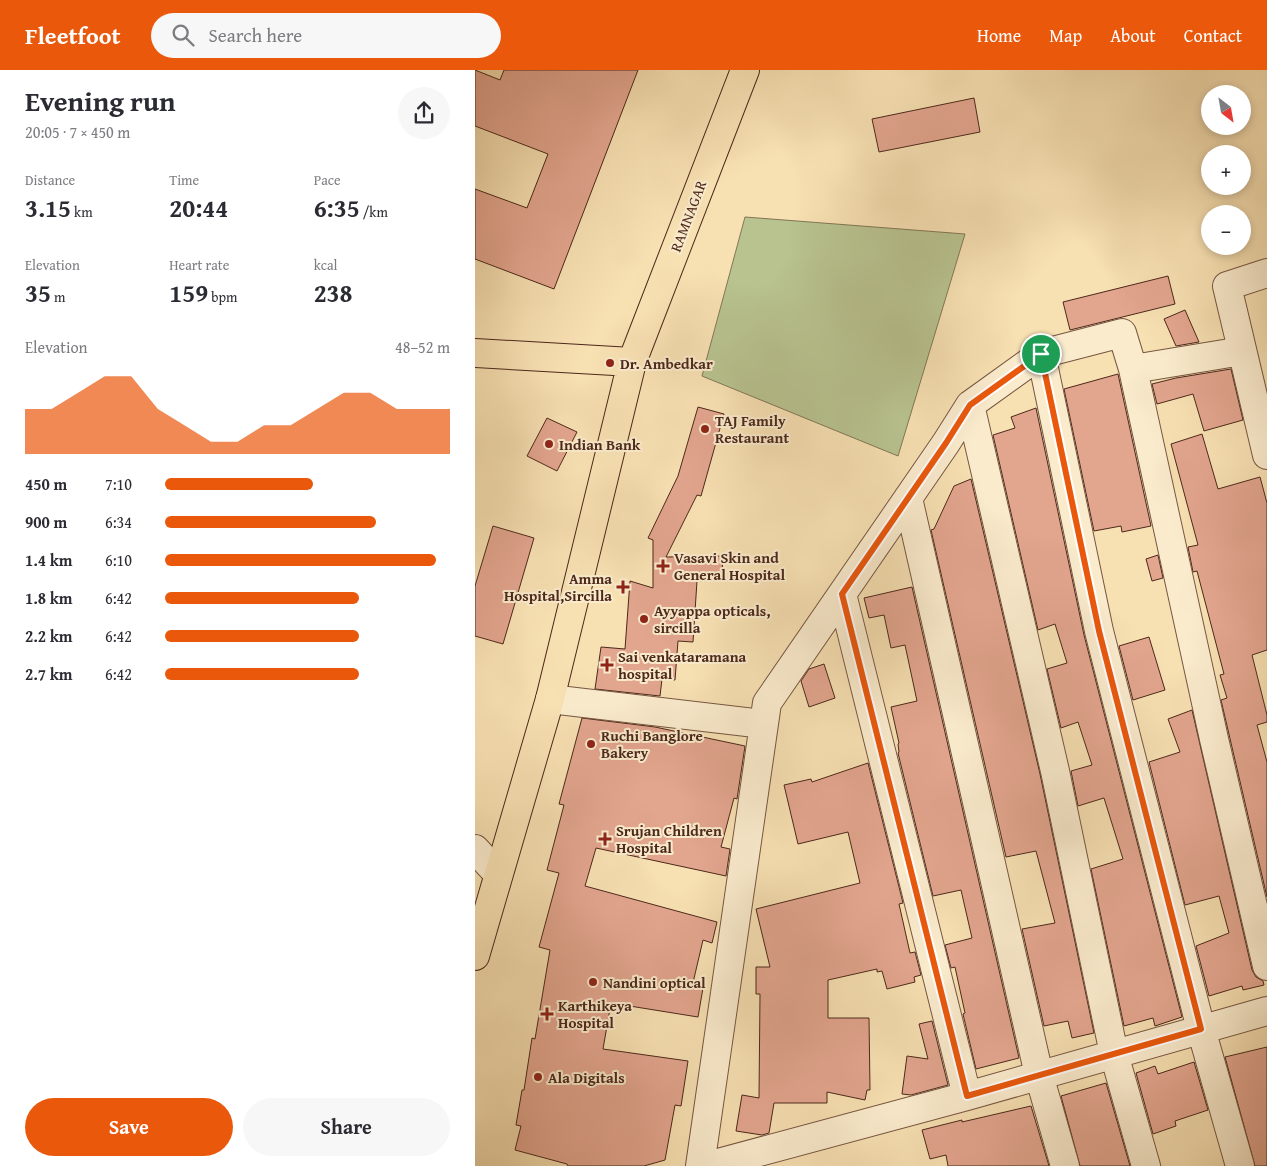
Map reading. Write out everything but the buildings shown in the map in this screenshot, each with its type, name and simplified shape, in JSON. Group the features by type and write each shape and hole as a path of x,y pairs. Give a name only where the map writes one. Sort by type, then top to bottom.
{"main road":[{"name":"RAMNAGAR","path":"475,956 550,699 632,362 745,70"},
{"path":"475,353 632,362"}],"street":[{"path":"1267,273 1227,286 1267,455"},
{"path":"700,1166 767,703 970,405 1041,354 1122,333 1133,369 1214,739 1267,966"},
{"path":"1133,369 1242,351"},
{"path":"1041,354 1099,631 1201,1029 1240,1166"},
{"path":"970,405 1053,761 1114,1054 1146,1166"},
{"path":"908,498 1039,1075 1065,1166"},
{"path":"842,594 967,1096"},
{"path":"550,699 763,724"},
{"path":"475,848 498,874"},
{"path":"707,1166 967,1096 1267,1011"}],"green space":[{"path":"745,217 965,234 898,456 702,376"}],"place":[{"name":"Dr. Ambedkar","path":"610,363"},
{"name":"TAJ Family Restaurant","path":"705,429"},
{"name":"Indian Bank","path":"549,444"},
{"name":"Vasavi Skin and General Hospital","path":"663,566"},
{"name":"Amma Hospital,Sircilla","path":"623,587"},
{"name":"Ayyappa opticals, sircilla","path":"644,619"},
{"name":"Sai venkataramana hospital","path":"607,665"},
{"name":"Ruchi Banglore Bakery","path":"591,744"},
{"name":"Srujan Children Hospital","path":"605,839"},
{"name":"Nandini optical","path":"593,982"},
{"name":"Karthikeya Hospital","path":"547,1014"},
{"name":"Ala Digitals","path":"538,1077"}],"route":[{"path":"1041,354 1099,631 1201,1029 967,1096 842,594 970,405 1041,354"}]}
